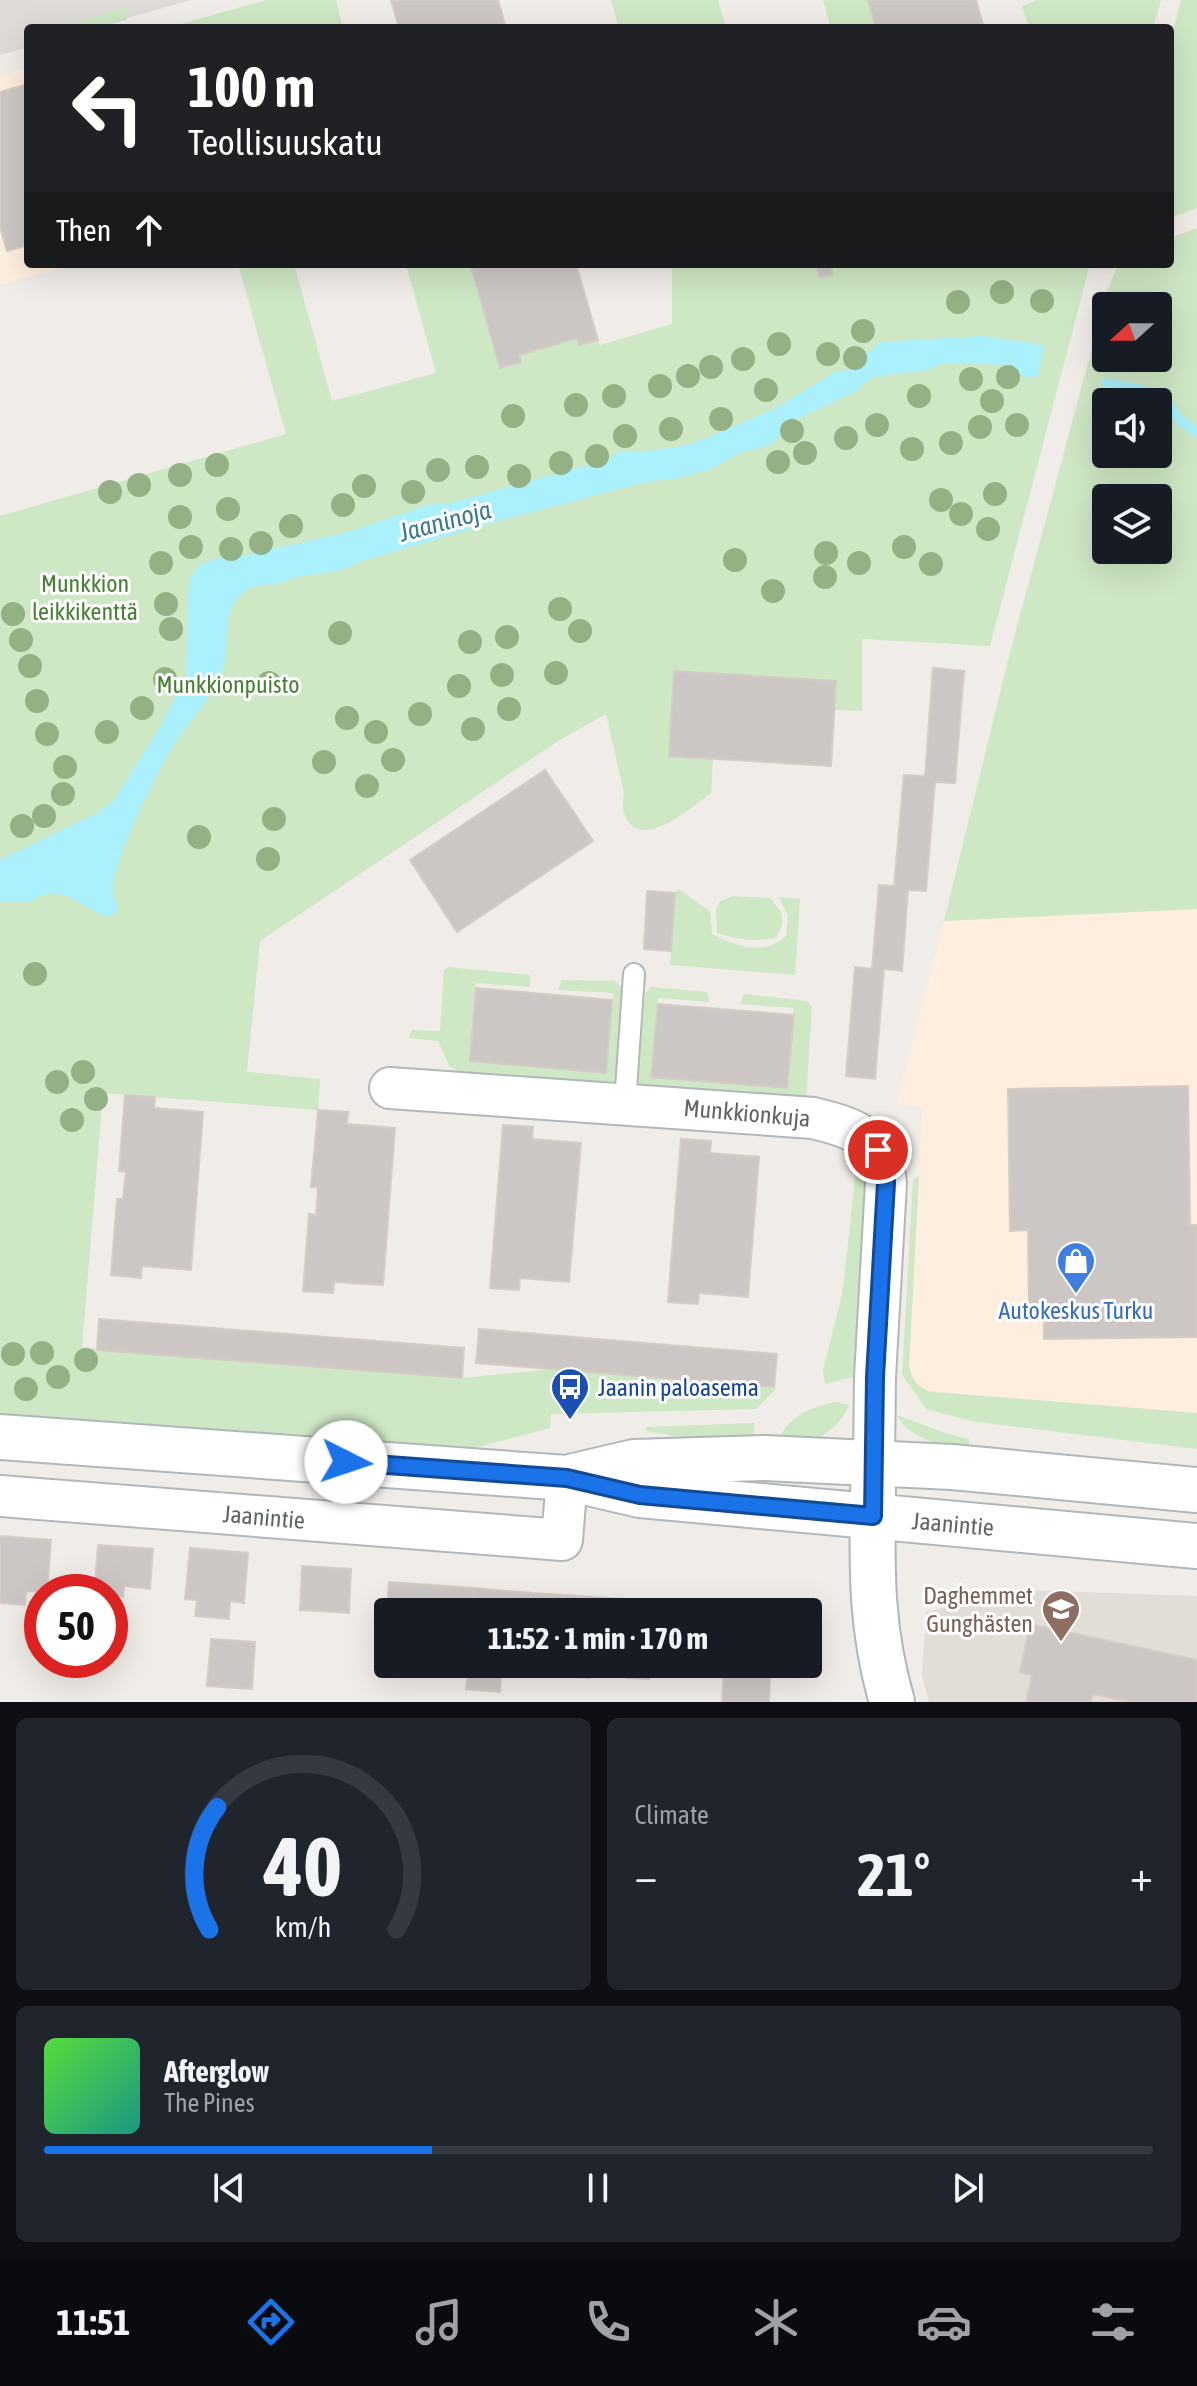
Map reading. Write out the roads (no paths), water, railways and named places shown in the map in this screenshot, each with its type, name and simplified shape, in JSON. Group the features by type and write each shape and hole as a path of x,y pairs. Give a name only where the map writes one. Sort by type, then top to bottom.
{"main road":[{"name":"Jaanintie","path":"0,1437 567,1478 640,1495 1197,1546"},
{"name":"Jaanintie","path":"567,1478 634,1462 765,1458 1088,1478 1197,1490"},
{"path":"874,1463 872,1591 879,1656 892,1702"}],"street":[{"name":"Munkkionkuja","path":"390,1088 813,1118 867,1137 885,1165 886,1183 875,1377 874,1463"},
{"name":"Jaanintie","path":"0,1496 562,1540 567,1478"}],"lane":[{"path":"625,1104 634,974"}],"water":[{"path":"983,336 1044,345 1038,377 1025,378 1012,365 944,363 927,370 872,377 857,391 799,418 771,445 741,452 711,469 675,479 650,481 509,518 338,570 249,589 237,599 229,614 225,659 218,681 169,753 125,845 114,882 113,894 118,905 116,913 105,917 65,895 52,893 33,901 0,902 0,860 97,813 114,800 161,725 186,677 189,578 203,563 348,532 431,504 451,503 606,460 620,451 679,447 778,407 835,372 847,370 881,342"}],"waterway":[{"name":"Jaaninoja","path":"1107,383 1164,398 1179,419 1197,433"}],"place":[{"name":"Autokeskus Turku","path":"1076,1295"},
{"name":"Jaanin paloasema","path":"570,1421"},
{"name":"Daghemmet Gunghästen","path":"1061,1643"}],"park label":[{"name":"Munkkion leikkikenttä","path":"85,597"},
{"name":"Munkkionpuisto","path":"228,684"}]}
